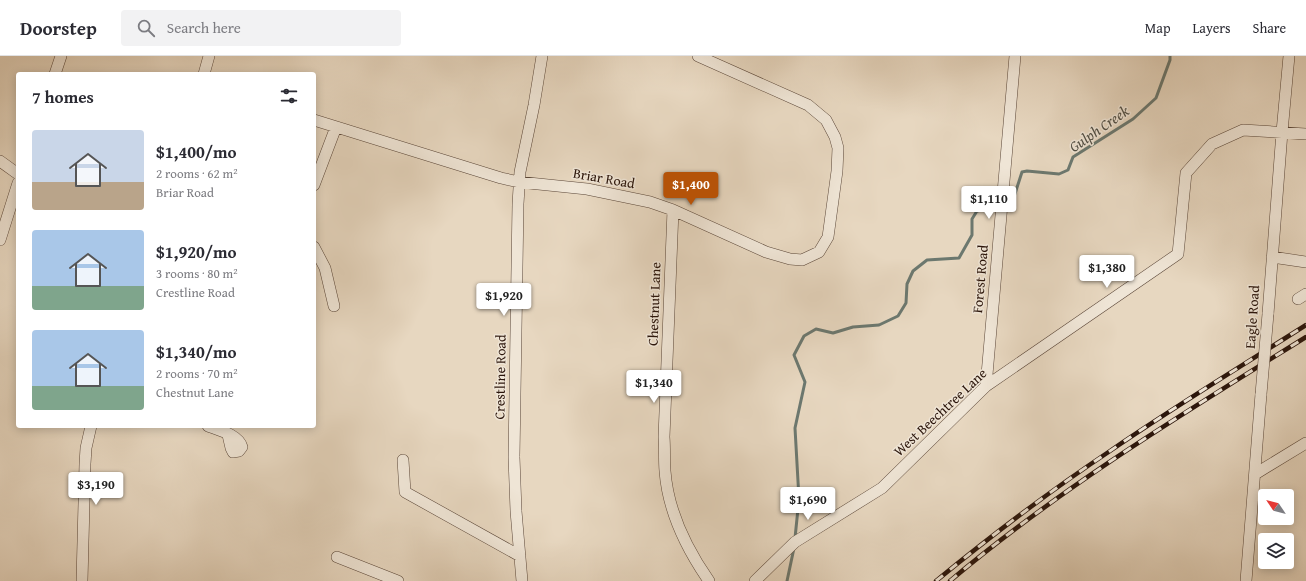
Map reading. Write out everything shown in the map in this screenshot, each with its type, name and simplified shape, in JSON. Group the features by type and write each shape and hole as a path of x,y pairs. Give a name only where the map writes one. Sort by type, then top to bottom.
{"street":[{"path":"56,72 61,56"},
{"path":"205,72 209,56"},
{"name":"Crestline Road","path":"522,581 514,456 519,182 542,56"},
{"name":"Briar Road","path":"316,121 501,178 519,182 587,188 627,196 673,210 766,252 790,259 802,260 819,252 826,242 830,228 838,153 835,137 826,120 808,105 698,56"},
{"name":"Forest Road","path":"986,386 1015,56"},
{"name":"Eagle Road","path":"1246,581 1282,132 1290,56"},
{"path":"316,180 336,127"},
{"name":"West Beechtree Lane","path":"755,581 795,542 882,488 986,386 1178,254 1186,173 1212,144 1242,130 1306,134"},
{"path":"0,161 16,173"},
{"path":"0,240 16,189"},
{"name":"Chestnut Lane","path":"673,210 664,437 665,472 669,497 681,536 709,581"},
{"path":"316,251 325,268 334,306"},
{"path":"1272,257 1306,262"},
{"path":"82,581 85,464 86,448 91,428"},
{"path":"213,428 228,435"},
{"path":"1255,474 1306,443"},
{"path":"403,460 405,492 504,549 520,556"},
{"path":"337,557 398,581"}],"waterway":[{"name":"Gulph Creek","path":"1011,206 1022,172 1027,171 1059,174 1068,170 1073,157 1133,119 1156,98 1170,60 1170,56"},
{"name":"Gulph Creek","path":"795,538 799,499 795,428 805,382 794,355 804,336 816,329 833,333 853,327 879,325 898,316 906,303 907,284 913,271 927,260 959,258 972,235 972,219 977,211 987,209"},
{"name":"Gulph Creek","path":"787,581 794,548"}],"railway":[{"path":"936,581 978,547 1088,466 1183,403 1306,325"},
{"path":"950,581 1035,514 1079,483 1214,394 1306,337"}]}
